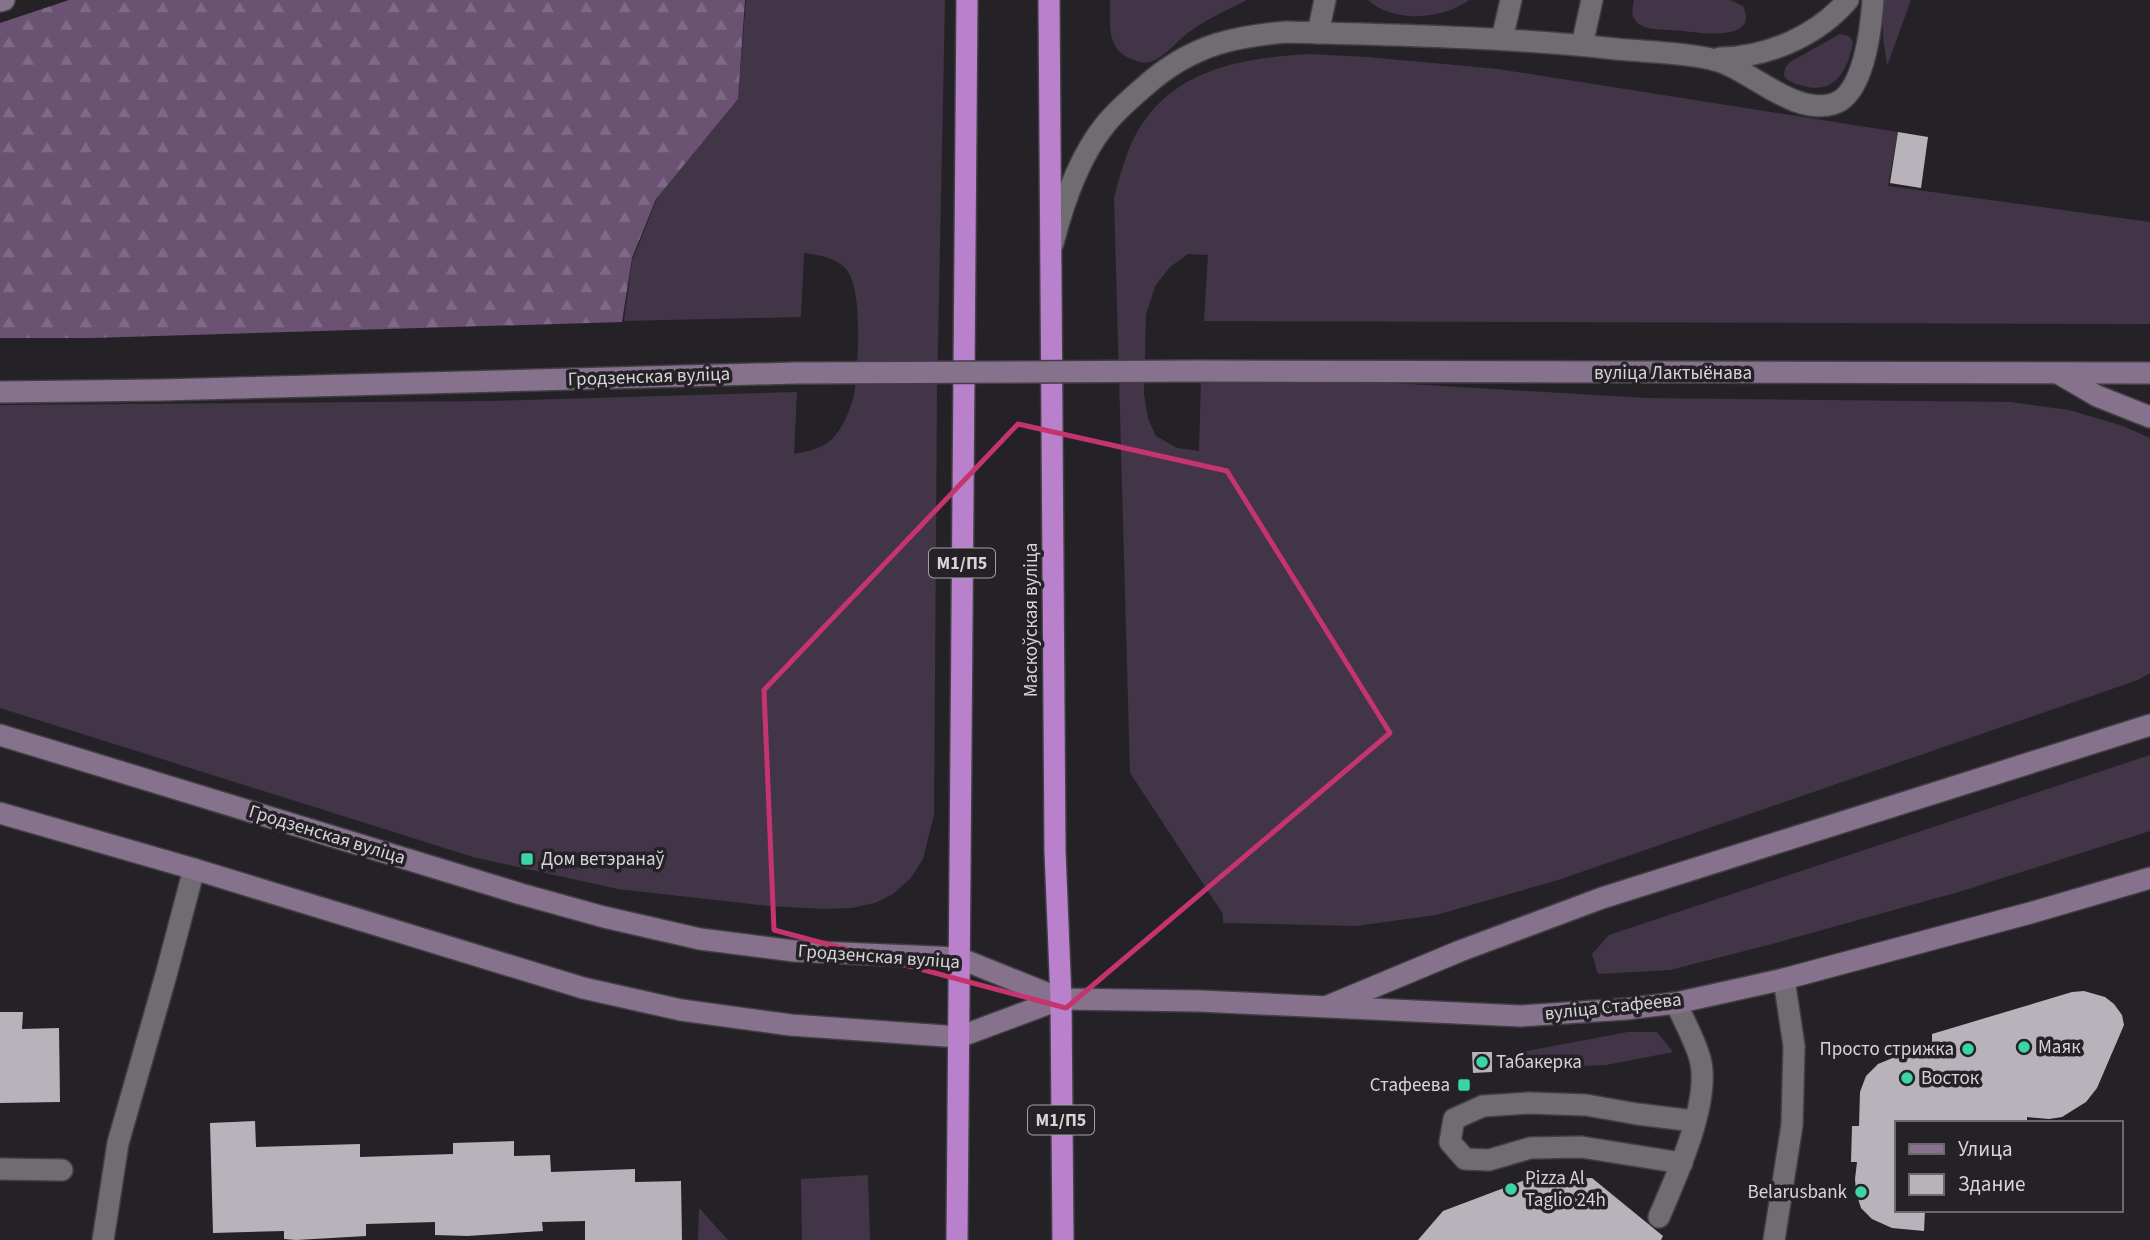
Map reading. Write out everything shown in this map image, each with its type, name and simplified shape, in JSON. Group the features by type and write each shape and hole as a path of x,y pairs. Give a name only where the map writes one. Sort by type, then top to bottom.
{"highway":[{"name":"М1/П5","path":"957,1240 967,0"},
{"name":"Маскоўская вуліца","path":"1049,0 1055,851 1061,999 1063,1240"}],"street":[{"name":"Гродзенская вуліца","path":"0,392 795,373"},
{"name":"вуліца Лактыёнава","path":"795,373 2150,373"},
{"path":"2060,374 2097,396 2150,417"},
{"path":"1322,1008 1460,951 1602,898 2150,725"},
{"name":"Гродзенская вуліца","path":"0,735 604,917 700,939 794,951 959,958 1061,999"},
{"path":"0,813 194,869 583,988 681,1010 791,1025 959,1037 1061,999"},
{"name":"вуліца Стафеева","path":"1061,999 1200,1001 1521,1016 1626,1009 1676,1003 1784,979 2150,878"}],"lane":[{"path":"1318,33 1325,0"},
{"path":"1502,39 1511,0"},
{"path":"1582,45 1592,0"},
{"path":"1052,249 1072,186 1086,155 1104,126 1160,73 1186,56 1217,44 1252,35 1286,32 1502,39 1711,59 1740,58 1792,42 1816,27 1848,0"},
{"path":"1711,59 1732,66 1789,98 1811,105 1834,104 1843,100 1850,92 1861,66 1873,0"},
{"path":"103,1240 118,1143 194,869"},
{"path":"1774,1240 1792,1125 1794,1046 1784,979"},
{"path":"1659,1217 1682,1163 1702,1091 1701,1062 1676,1003"},
{"path":"1682,1163 1581,1147 1530,1148 1489,1160 1465,1159 1450,1142 1454,1119 1483,1106 1529,1103 1586,1105 1694,1121"},
{"path":"0,1169 62,1170"}],"highlighted area":[{"path":"1018,424 1227,471 1390,733 1066,1008 774,930 764,690"}],"shaded area":[{"path":"746,0 945,0 937,393 934,815 923,859 910,879 893,894 875,903 851,908 824,909 769,906 618,889 473,857 0,708 0,405 492,401 797,392 794,454 810,451 829,442 844,422 852,401 858,344 855,290 844,267 835,261 804,253 801,317 624,321 632,261 658,196 738,99"},
{"path":"1110,0 1247,0 1203,23 1161,56 1146,62 1125,56 1118,50 1110,27"},
{"path":"1368,0 1469,0 1445,12 1418,16 1391,13"},
{"path":"1634,0 1730,0 1743,6 1746,17 1743,25 1726,33 1651,28 1640,25 1634,18"},
{"path":"1883,0 1911,0 1887,66 1883,36"},
{"path":"1840,34 1849,36 1853,42 1845,68 1834,82 1818,88 1808,87 1792,82 1784,76 1785,68 1790,62"},
{"path":"1309,54 1498,69 1898,132 1888,186 2150,222 2150,324 1204,321 1208,255 1188,254 1170,267 1155,286 1146,315 1144,394 1148,419 1156,436 1177,448 1199,451 1201,378 1359,381 1646,398 2010,402 2069,410 2120,425 2150,438 2150,673 2138,680 1558,880 1436,915 1356,926 1223,923 1223,914 1130,773 1114,197 1126,156 1137,132 1152,110 1170,93 1212,70 1259,59"},
{"path":"2150,755 2150,831 1962,891 1772,944 1670,970 1598,974 1592,954 1609,935"},
{"path":"1628,1032 1657,1032 1673,1052 1606,1065 1533,1068 1516,1053"},
{"path":"868,1175 870,1240 802,1240 801,1179"},
{"path":"699,1208 728,1240 698,1240"}],"green space":[{"path":"69,0 745,0 738,99 656,199 632,258 622,322 91,338 0,338 0,23"}],"building":[{"path":"1898,132 1928,137 1921,188 1890,183"},
{"path":"2084,991 2105,997 2122,1015 2124,1025 2097,1088 2086,1102 2062,1117 2049,1119 2027,1117 2027,1121 1895,1121 1895,1212 1925,1212 1924,1231 1892,1228 1872,1219 1861,1208 1856,1192 1857,1162 1851,1162 1852,1126 1859,1126 1860,1092 1866,1076 1878,1064 1895,1057 1932,1058 1932,1034 2072,992"},
{"path":"0,1012 23,1012 22,1029 59,1028 60,1102 0,1103"},
{"name":"Табакерка","path":"1472,1052 1492,1052 1492,1072 1473,1073"},
{"path":"255,1121 256,1147 360,1144 360,1157 453,1154 453,1143 514,1141 514,1156 550,1155 551,1172 635,1169 635,1182 681,1181 682,1240 585,1240 585,1221 542,1222 543,1231 467,1236 435,1235 435,1222 366,1224 366,1236 296,1240 284,1239 284,1231 213,1233 210,1123"},
{"path":"1592,1178 1663,1236 1661,1240 1418,1240 1443,1211 1525,1180"}],"place":[{"name":"Дом ветэранаў","path":"527,859"},
{"name":"Маяк","path":"2024,1047"},
{"name":"Просто стрижка","path":"1968,1049"},
{"name":"Табакерка","path":"1482,1062"},
{"name":"Восток","path":"1907,1078"},
{"name":"Стафеева","path":"1464,1085"},
{"name":"Pizza Al Taglio 24h","path":"1511,1189"},
{"name":"Belarusbank","path":"1861,1192"}]}
